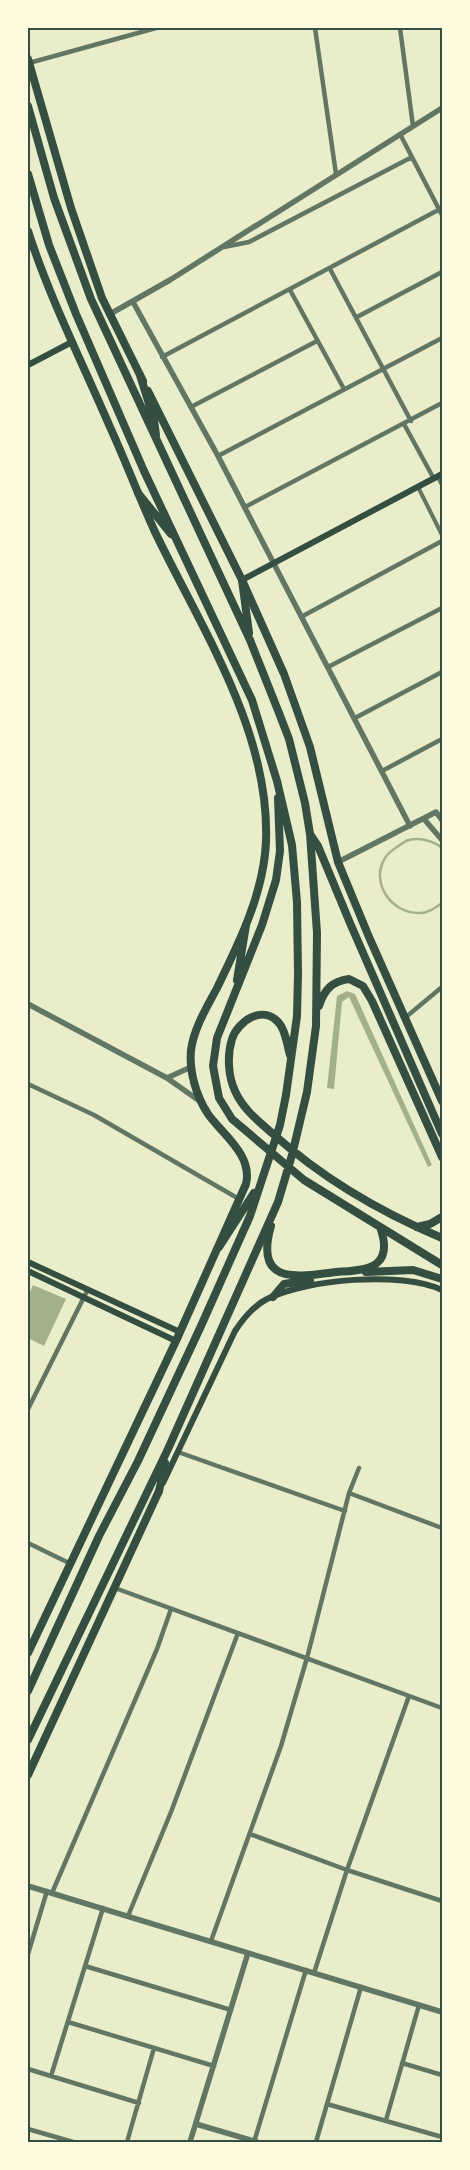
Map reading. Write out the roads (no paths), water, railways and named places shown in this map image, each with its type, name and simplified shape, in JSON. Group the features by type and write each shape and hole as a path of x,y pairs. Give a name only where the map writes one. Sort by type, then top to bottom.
{"main road":[{"path":"28,61 71,208 110,314 242,580 292,693 310,747 338,862 369,937 442,1101"},
{"path":"28,106 54,198 77,264 106,335 250,640 274,696 289,740 305,803 310,834 317,933 316,1034 307,1092 292,1155 268,1240 268,1256 276,1271 284,1275 305,1276 371,1267 377,1264 384,1252 383,1236 380,1227"},
{"path":"28,174 49,245 76,314 144,471 252,700 277,781 292,845 297,902 297,1008 291,1061 280,1125 250,1216 138,1461 95,1545 28,1691"},
{"path":"28,231 49,290 155,532 223,668 247,726 258,764 264,801 266,840 258,886 246,925 235,992"},
{"path":"28,366 72,342"},
{"path":"140,375 142,387 154,420 156,439"},
{"path":"242,580 438,477"},
{"path":"138,493 154,515 177,540"},
{"path":"242,580 250,640"},
{"path":"277,781 280,851 276,880 270,903 217,1038 213,1066 219,1098 232,1119 280,1161 324,1194 442,1265"},
{"path":"310,834 318,846 442,1134"},
{"path":"28,1653 69,1563 176,1341 248,1179 244,1160 237,1148 206,1112 201,1102 191,1067 194,1034 246,925"},
{"path":"316,1013 325,992 333,983 349,979 363,986 372,1001 442,1157"},
{"path":"291,1061 285,1034 279,1023 274,1019 256,1016 240,1025 232,1040 229,1062 235,1091 245,1107 285,1145 334,1182 394,1217 442,1238"},
{"path":"219,1247 244,1207 259,1188"},
{"path":"28,1740 168,1449 278,1202"},
{"path":"416,1227 430,1224 442,1217"},
{"path":"28,1262 180,1332"},
{"path":"277,1295 284,1284 381,1270 412,1270 442,1278"},
{"path":"28,1271 176,1341"},
{"path":"28,1775 234,1331 252,1310 266,1300 277,1295 311,1286 370,1280 399,1280 421,1283 442,1290"},
{"path":"159,1491 168,1449"},
{"path":"28,1682 37,1672"}],"street":[{"path":"28,61 156,28"},
{"path":"314,28 336,174"},
{"path":"400,28 413,126"},
{"path":"110,314 221,248 442,108"},
{"path":"162,357 442,211 400,134"},
{"path":"221,248 249,242 412,156"},
{"path":"330,269 411,421"},
{"path":"357,317 442,272"},
{"path":"290,290 344,389"},
{"path":"133,302 218,456 410,826"},
{"path":"218,456 442,338"},
{"path":"191,407 317,341"},
{"path":"244,507 442,404"},
{"path":"404,424 442,485"},
{"path":"418,487 442,535"},
{"path":"301,616 442,541"},
{"path":"328,667 442,608"},
{"path":"355,718 442,672"},
{"path":"382,770 442,739"},
{"path":"338,862 442,809"},
{"path":"436,812 442,820"},
{"path":"424,819 442,840"},
{"path":"406,1017 442,987"},
{"path":"28,1004 167,1078 201,1102"},
{"path":"167,1078 191,1067"},
{"path":"28,1084 94,1115 239,1199"},
{"path":"28,1407 87,1290"},
{"path":"178,1452 344,1511"},
{"path":"211,1941 281,1746 307,1658 349,1493 359,1468"},
{"path":"349,1493 442,1528"},
{"path":"28,1543 69,1563"},
{"path":"115,1588 442,1708"},
{"path":"28,1954 49,1892 157,1649 171,1609"},
{"path":"128,1916 171,1812 238,1633"},
{"path":"314,1973 347,1870 409,1696"},
{"path":"250,1834 347,1870 442,1901"},
{"path":"28,1886 442,2012"},
{"path":"51,2076 103,1908"},
{"path":"190,2142 248,1953"},
{"path":"85,1966 231,2010"},
{"path":"196,2124 255,2142 306,1970"},
{"path":"316,2142 361,1987"},
{"path":"386,2120 418,2005"},
{"path":"68,2022 214,2066"},
{"path":"127,2142 154,2048"},
{"path":"402,2063 442,2075"},
{"path":"28,2068 139,2103"},
{"path":"327,2104 442,2137"},
{"path":"28,2129 73,2142"}],"waterway":[{"path":"442,848 435,843 425,840 415,839 406,841 387,855 381,867 380,877 382,886 392,902 408,912 425,913 442,903"}]}
